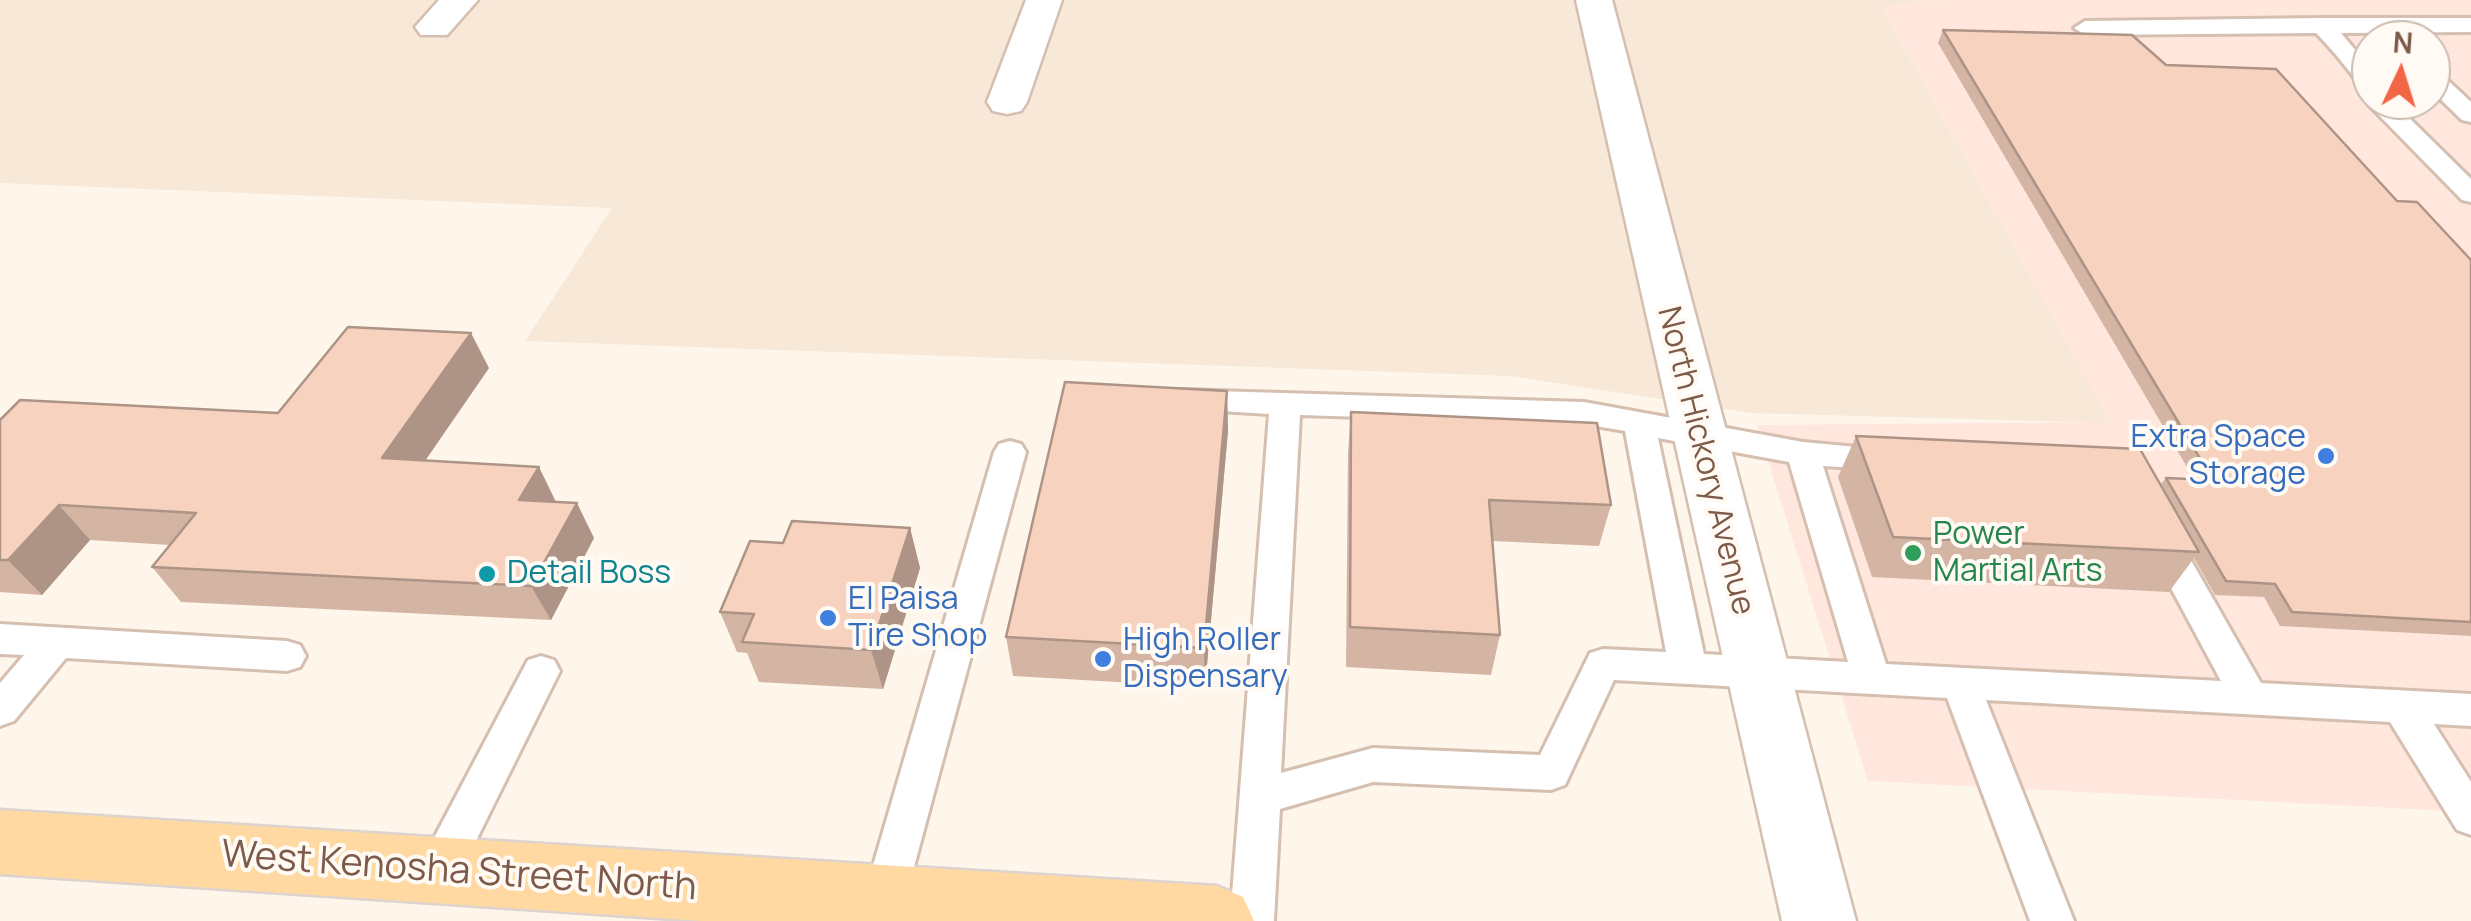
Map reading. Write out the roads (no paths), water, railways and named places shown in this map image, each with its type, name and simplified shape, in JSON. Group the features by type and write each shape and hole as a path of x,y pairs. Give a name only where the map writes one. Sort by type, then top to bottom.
{"main road":[{"name":"West Kenosha Street North","path":"0,842 884,900 995,914 1217,921"}],"street":[{"path":"434,27 460,0"},
{"path":"1007,102 1044,0"},
{"name":"North Hickory Avenue","path":"1594,0 1819,921"}],"lane":[{"path":"2321,25 2351,57"},
{"path":"2084,28 2321,25 2351,28"},
{"path":"2451,96 2471,115"},
{"path":"2397,120 2471,194"},
{"path":"1151,400 1284,407 1584,412 1803,454 1930,461"},
{"path":"1252,921 1284,407"},
{"path":"1639,420 1688,668"},
{"path":"884,900 1010,452"},
{"path":"1803,454 1872,678"},
{"path":"2142,504 2250,698"},
{"path":"0,639 286,656"},
{"path":"0,710 56,643"},
{"path":"1262,796 1373,765 1550,773 1603,664 2471,710"},
{"path":"438,871 541,671"},
{"path":"1960,682 2052,921"},
{"path":"2401,706 2471,817"}],"place":[{"name":"Extra Space Storage","path":"2326,456"},
{"name":"Power Martial Arts","path":"1913,553"},
{"name":"Detail Boss","path":"487,574"},
{"name":"El Paisa Tire Shop","path":"828,618"},
{"name":"High Roller Dispensary","path":"1103,659"}]}
